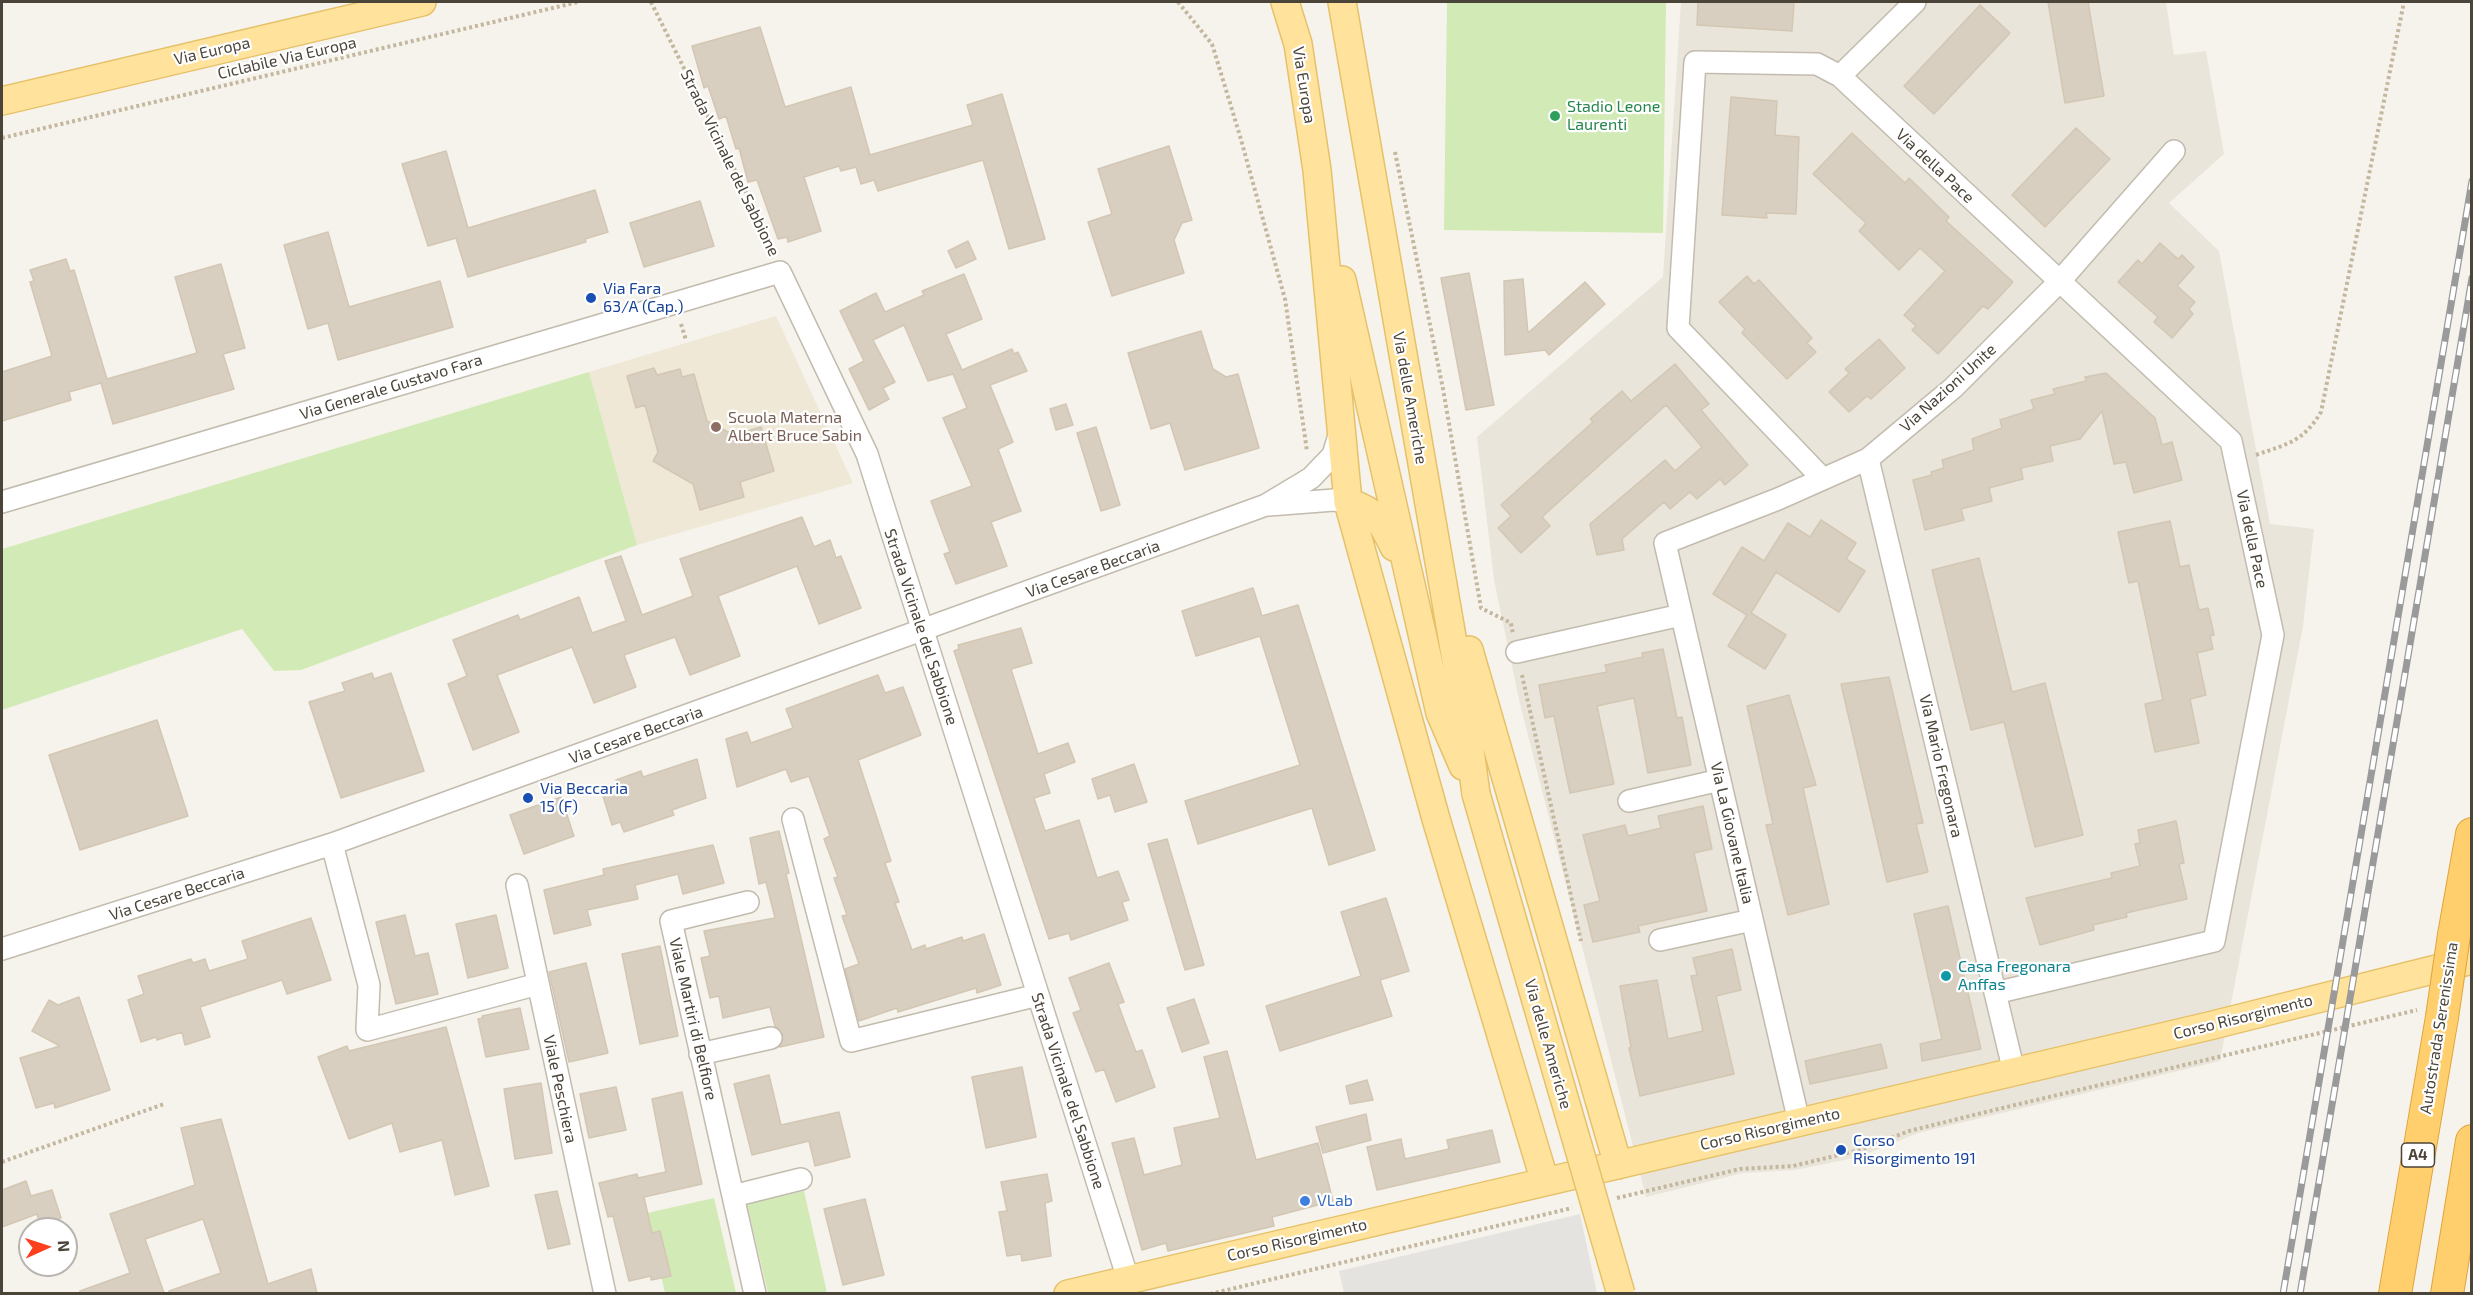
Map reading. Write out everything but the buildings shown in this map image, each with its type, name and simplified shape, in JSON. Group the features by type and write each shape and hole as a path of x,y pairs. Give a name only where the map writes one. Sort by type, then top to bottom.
{"highway":[{"name":"Autostrada Serenissima","path":"2395,1293 2432,1013 2463,948 2472,834"},
{"path":"2447,1293 2472,1141"}],"main road":[{"name":"Via Europa","path":"2,101 422,2"},
{"name":"Via Europa","path":"1285,2 1298,44 1317,170"},
{"name":"Via delle Americhe","path":"1342,2 1464,706 1476,794"},
{"path":"1317,170 1348,502 1436,819 1545,1182"},
{"name":"Via delle Americhe","path":"1317,170 1440,713 1476,794 1621,1293"},
{"path":"1348,502 1371,510 1382,521 1408,574"},
{"path":"1430,516 1618,1165"},
{"name":"Corso Risorgimento","path":"1068,1293 2014,1072 2463,948"}],"street":[{"path":"1840,76 1915,2"},
{"name":"Via della Pace","path":"1823,479 1678,328 1695,62 1817,64 1840,76 2231,441 2273,635 2214,941 1995,993"},
{"name":"Via Nazioni Unite","path":"1665,543 1868,459 1953,388 2059,282 2174,150"},
{"name":"Via Generale Gustavo Fara","path":"2,502 780,272"},
{"name":"Strada Vicinale del Sabbione","path":"780,272 867,454 1128,1279"},
{"name":"Via Cesare Beccaria","path":"2,949 332,844 922,632 1266,505 1311,478 1333,455 1341,429"},
{"name":"Via Mario Fregonara","path":"1868,459 2014,1072"},
{"name":"Via Cesare Beccaria","path":"1266,505 1334,500 1348,502"},
{"name":"Via La Giovane Italia","path":"1665,543 1799,1122"},
{"path":"1516,646 1682,615"},
{"path":"1629,801 1720,780"},
{"path":"793,819 850,1041 1038,995"},
{"path":"332,844 369,985 368,1030 538,984"},
{"name":"Viale Peschiera","path":"517,885 605,1293"},
{"name":"Viale Martiri di Belfiore","path":"748,902 671,921 755,1293"},
{"path":"1660,940 1752,920"},
{"path":"700,1054 771,1038"},
{"path":"733,1196 801,1179"}],"path":[{"name":"Ciclabile Via Europa","path":"2,138 578,2"},
{"name":"Strada Vicinale del Sabbione","path":"651,2 776,251 780,272"},
{"path":"1178,2 1212,44 1240,136 1285,299 1309,462"},
{"path":"2235,462 2298,440 2310,431 2321,412 2404,2"},
{"path":"1395,151 1443,389 1481,608 1511,623 1516,646"},
{"path":"681,324 686,340"},
{"path":"1522,675 1583,952"},
{"name":"Corso Risorgimento","path":"1610,1200 1740,1169 1793,1166 1860,1150 1909,1131 1972,1115 2432,1013"},
{"path":"2,1162 164,1104"},
{"name":"Corso Risorgimento","path":"1210,1293 1416,1243 1580,1207"}],"shaded area":[{"path":"1681,2 2166,2 2174,55 2206,51 2224,154 2169,203 2219,251 2270,524 2314,529 2303,626 2220,1061 1918,1133 1859,1157 1795,1170 1743,1173 1646,1197 1520,704 1494,580 1477,437 1663,277"},
{"name":"Scuola Materna Albert Bruce Sabin","path":"776,316 853,483 637,545 589,372"},
{"path":"1580,1214 1597,1293 1344,1293 1339,1271"}],"green space":[{"name":"Stadio Leone Laurenti","path":"1447,2 1666,2 1663,233 1444,230"},
{"path":"589,372 637,545 301,670 274,671 242,629 2,710 2,549"},
{"path":"804,1191 827,1293 768,1293 747,1204"},
{"path":"714,1198 736,1293 665,1293 647,1213"}],"railway":[{"path":"2283,1294 2472,181"},
{"path":"2300,1294 2472,278"}],"place":[{"name":"Stadio Leone Laurenti","path":"1555,116"},
{"name":"Via Fara 63/A (Cap.)","path":"591,298"},
{"name":"Scuola Materna Albert Bruce Sabin","path":"716,427"},
{"name":"Via Beccaria 15 (F)","path":"528,798"},
{"name":"Casa Fregonara Anffas","path":"1946,976"},
{"name":"Corso Risorgimento 191","path":"1841,1150"},
{"name":"VLab","path":"1305,1201"}]}
